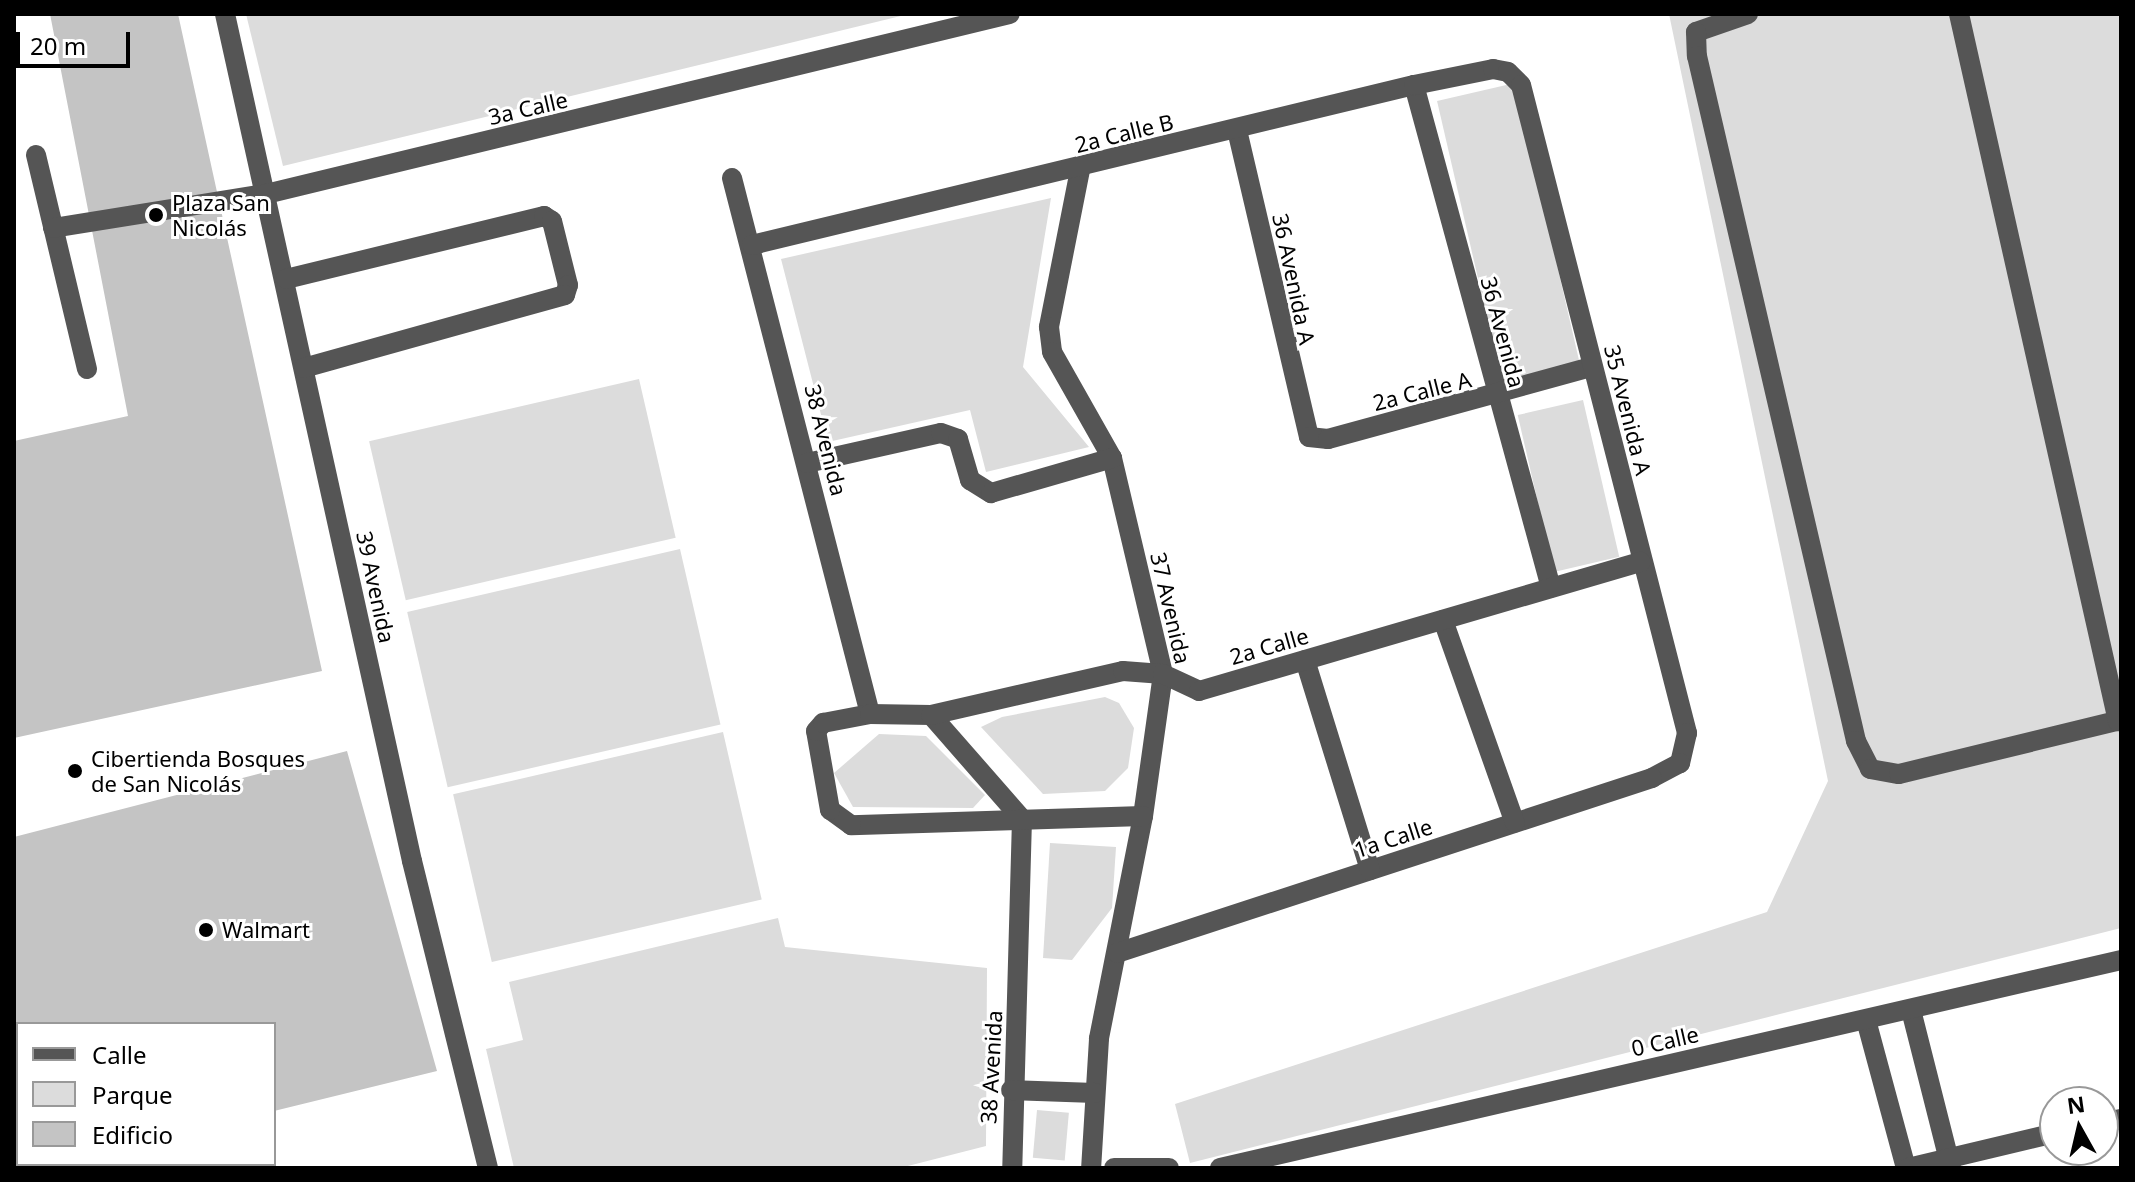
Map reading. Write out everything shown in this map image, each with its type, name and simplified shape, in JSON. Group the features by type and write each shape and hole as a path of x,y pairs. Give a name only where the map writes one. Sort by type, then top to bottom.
{"street":[{"name":"39 Avenida","path":"225,14 286,279 412,861 488,1168"},
{"name":"3a Calle","path":"53,228 266,194 949,20 1010,14"},
{"path":"1748,14 1696,32 1697,56 1856,741 1870,769 1899,774 2120,721 1959,14"},
{"name":"2a Calle B","path":"752,245 1080,170 1414,85 1493,69 1508,72"},
{"name":"35 Avenida A","path":"1508,72 1521,85 1687,733 1680,763"},
{"name":"36 Avenida","path":"1414,85 1495,397 1551,588"},
{"name":"36 Avenida A","path":"1237,130 1309,437"},
{"path":"36,155 87,369"},
{"name":"37 Avenida","path":"1080,170 1049,327 1052,352 1112,458 1163,674 1143,816 1095,1093 1091,1168"},
{"name":"38 Avenida","path":"732,178 752,245 870,714"},
{"path":"286,279 544,216 552,221 568,285 565,295 304,368"},
{"name":"2a Calle A","path":"1309,437 1328,439 1495,397 1592,367"},
{"path":"807,463 941,433 958,439 970,480 991,493 1112,458"},
{"name":"2a Calle","path":"1022,819 839,821 830,810 816,731 823,723 870,714 931,715 1123,671 1163,674 1199,691 1641,562"},
{"path":"1443,620 1515,823"},
{"path":"1305,660 1370,870"},
{"path":"931,715 1022,819 1143,816"},
{"name":"1a Calle","path":"1117,953 1515,823 1680,763"},
{"name":"38 Avenida","path":"1012,1168 1011,1090 1023,947 1022,819"},
{"name":"0 Calle","path":"1220,1168 2121,960"},
{"path":"1911,1010 1950,1162"},
{"path":"1866,1020 1907,1168 1950,1162 2039,1137"},
{"path":"1011,1090 1095,1093"},
{"path":"1114,1168 1169,1168"}],"green space":[{"path":"246,14 909,14 283,166"},
{"path":"1669,14 2121,14 2121,928 1190,1163 1175,1104 1767,912 1828,781"},
{"path":"1515,83 1580,364 1502,382 1437,101"},
{"path":"1051,198 1023,367 1089,447 986,472 970,410 828,442 781,259"},
{"path":"639,379 676,538 406,600 369,441"},
{"path":"1583,400 1619,557 1554,572 1518,415"},
{"path":"680,549 720,724 448,787 407,612"},
{"path":"1105,697 1119,703 1134,728 1128,768 1105,791 1043,794 981,727 1002,717"},
{"path":"723,732 762,900 492,962 453,794"},
{"path":"879,734 926,736 985,795 973,808 853,807 834,773"},
{"path":"1050,843 1116,847 1112,908 1072,960 1043,958"},
{"path":"778,918 785,947 987,968 986,1146 900,1168 514,1168 486,1049 523,1040 509,982"},
{"path":"1037,1110 1069,1113 1065,1161 1033,1158"}],"building":[{"name":"Plaza San Nicolás","path":"50,14 178,14 322,671 14,738 14,441 128,416"},
{"name":"Walmart","path":"347,751 437,1071 276,1111 276,1022 16,1022 16,1166 39,1166 14,1168 14,837"}],"place":[{"name":"Plaza San Nicolás","path":"156,215"},
{"name":"Cibertienda Bosques de San Nicolás","path":"75,771"},
{"name":"Walmart","path":"206,930"}]}
